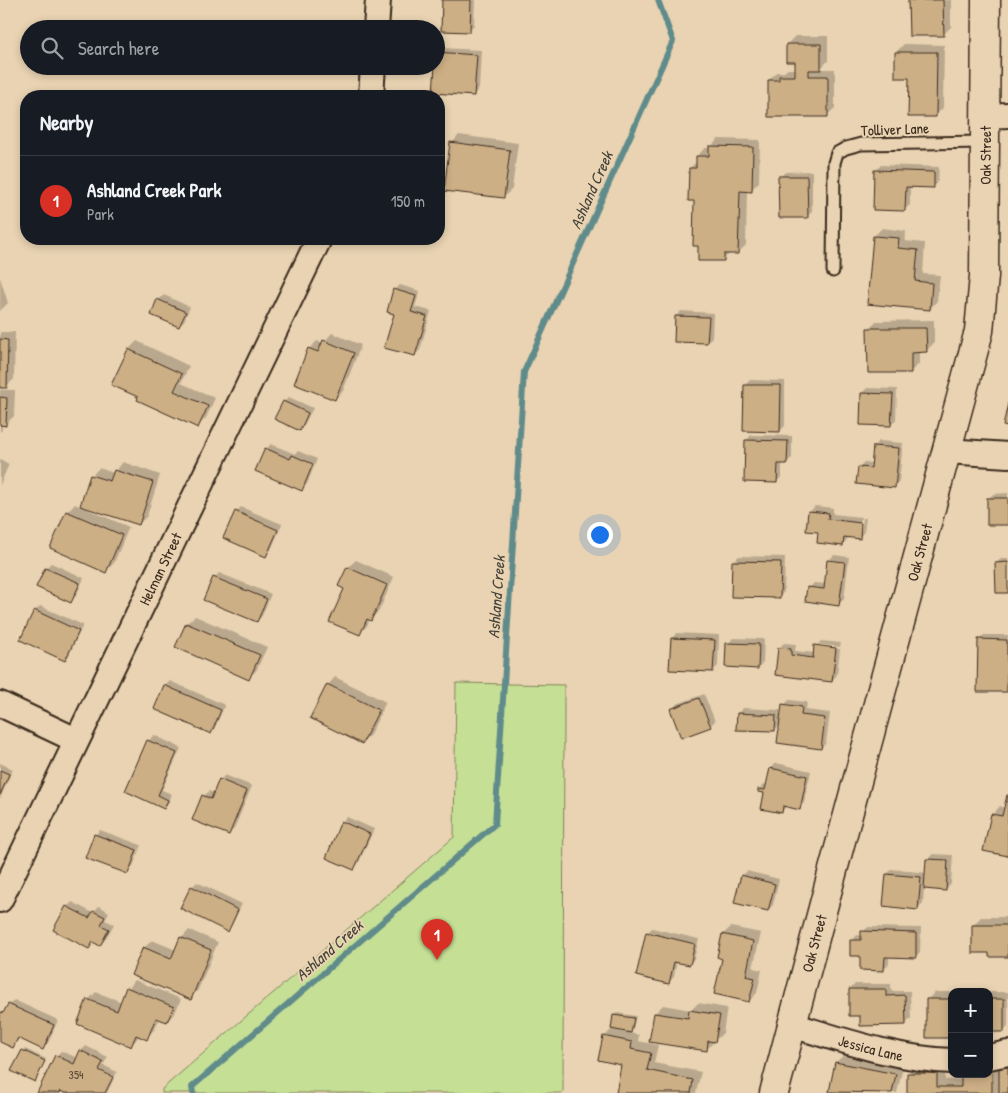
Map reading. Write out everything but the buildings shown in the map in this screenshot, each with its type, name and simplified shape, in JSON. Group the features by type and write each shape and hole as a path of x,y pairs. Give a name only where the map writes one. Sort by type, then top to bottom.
{"street":[{"path":"377,20 378,0"},
{"name":"Oak Street","path":"774,1093 979,331 984,276 992,124 986,0"},
{"path":"371,90 372,75"},
{"name":"Helman Street","path":"0,900 316,245"},
{"path":"946,451 1008,455"},
{"path":"0,704 76,740"},
{"name":"Jessica Lane","path":"792,1025 890,1054 948,1061"},
{"path":"993,1056 1008,1053"}],"lane":[{"name":"Tolliver Lane","path":"833,271 834,163 837,153 846,148 861,144 992,124"}],"green space":[{"path":"456,683 564,685 563,1093 162,1093 162,1089 454,837"}],"waterway":[{"name":"Ashland Creek","path":"193,1093 192,1087 495,824 524,372 673,41 658,0"}],"place":[{"name":"Ashland Creek Park","path":"437,960"}]}
